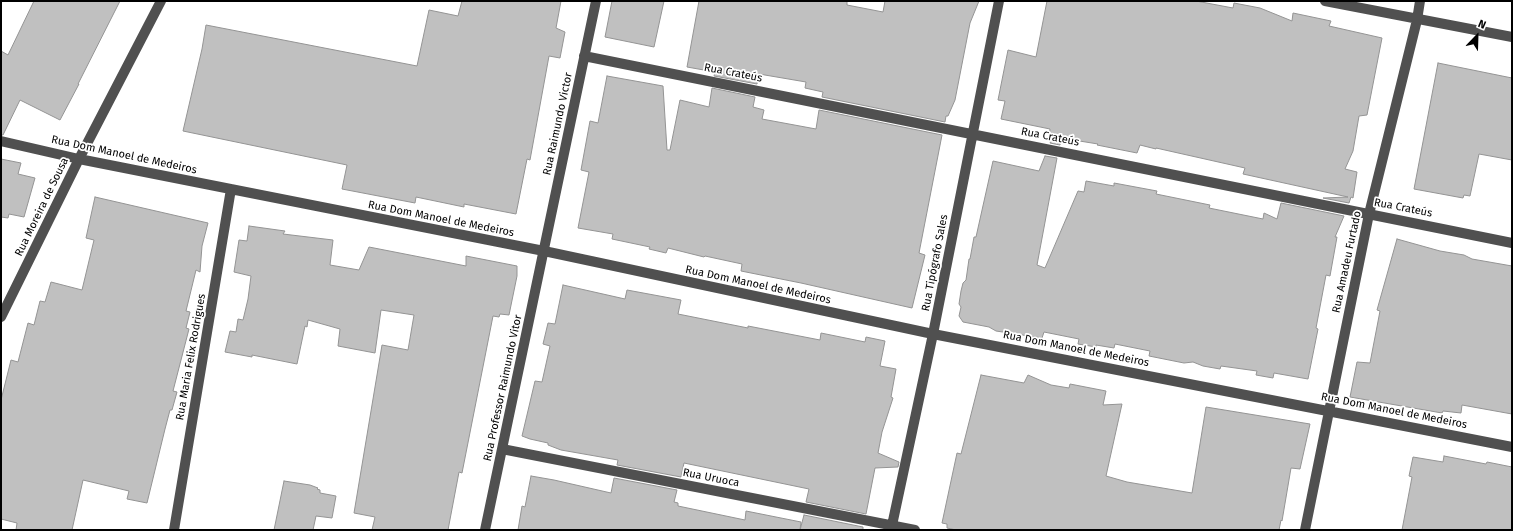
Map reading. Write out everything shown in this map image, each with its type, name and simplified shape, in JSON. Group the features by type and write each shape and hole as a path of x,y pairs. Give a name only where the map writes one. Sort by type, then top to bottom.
{"street":[{"name":"Rua Moreira de Sousa","path":"1,317 79,159 161,1"},
{"name":"Rua Raimundo Victor","path":"544,251 596,1"},
{"name":"Rua Tipógrafo Sales","path":"892,528 933,334 999,1"},
{"path":"1326,1 1416,20 1512,37"},
{"name":"Rua Amadeu Furtado","path":"1305,530 1328,410 1369,214 1420,1"},
{"name":"Rua Crateús","path":"584,56 1512,242"},
{"name":"Rua Dom Manoel de Medeiros","path":"1,141 79,159 544,251 933,334 1512,446"},
{"name":"Rua Maria Felix Rodrigues","path":"174,530 231,189"},
{"name":"Rua Professor Raimundo Vitor","path":"485,530 544,251"},
{"name":"Rua Uruoca","path":"502,449 892,528 915,530"}],"building":[{"path":"34,1 120,1 60,120 20,100 3,135 1,135 1,51 8,55"},
{"path":"462,1 561,1 556,28 565,32 560,58 549,56 530,160 527,159 516,214 464,204 464,207 416,197 415,203 342,189 347,165 183,131 206,25 417,66 429,10 458,16"},
{"path":"612,1 664,1 654,47 605,37"},
{"path":"699,1 847,1 847,5 883,12 885,1 979,1 970,23 955,100 948,116 946,116 945,122 822,97 823,92 805,88 806,82 759,74 757,84 714,76 715,72 687,67"},
{"path":"1047,1 1196,1 1233,8 1234,3 1260,8 1292,21 1293,13 1331,21 1329,26 1382,38 1367,115 1359,116 1353,151 1345,169 1357,172 1353,198 1351,197 1349,203 1323,198 1348,197 1243,174 1245,168 1140,145 1137,153 1097,145 1098,144 1061,138 1060,145 1050,143 1053,137 1049,136 1050,129 1001,119 1005,101 998,100 1008,50 1036,57"},
{"path":"1438,63 1512,78 1512,160 1479,154 1470,196 1464,195 1463,198 1414,189"},
{"path":"607,76 663,86 667,150 670,150 680,100 709,107 712,88 755,97 753,107 764,110 762,119 816,129 819,110 942,135 919,253 925,255 912,308 741,271 742,264 668,248 666,253 649,249 650,247 612,239 613,234 578,228 589,172 581,170 590,121 598,123"},
{"path":"1045,156 1057,158 1037,265 1045,268 1078,191 1084,192 1086,181 1114,186 1114,183 1157,191 1156,194 1210,205 1209,208 1263,219 1264,213 1277,219 1281,203 1344,216 1335,237 1337,237 1330,276 1326,275 1316,328 1318,329 1308,379 1274,373 1273,378 1256,375 1257,371 1221,366 1220,369 1203,366 1193,362 1184,363 1149,356 1150,351 1115,344 1114,348 1096,345 1096,347 1078,344 1079,339 1044,332 1042,338 996,331 989,327 963,322 959,316 961,307 959,304 961,291 963,283 966,280 969,259 974,237 976,237 993,161 1039,171"},
{"path":"1,159 21,163 18,174 35,178 24,217 9,214 8,218 1,217"},
{"path":"95,197 208,223 202,246 200,272 196,270 186,311 190,312 186,328 189,329 173,391 177,392 172,410 170,410 147,503 127,499 129,491 83,480 72,530 16,530 17,523 1,519 1,400 11,360 18,362 28,323 34,325 40,301 45,302 51,282 82,290 94,240 86,238"},
{"path":"249,226 285,231 283,234 333,240 330,265 359,270 369,247 466,266 466,256 517,266 517,276 509,315 500,314 499,317 493,316 462,473 459,472 448,530 372,530 375,517 354,513 382,345 408,350 414,315 381,310 375,353 338,346 340,329 308,320 307,327 305,326 297,364 252,355 252,357 225,352 230,331 236,332 238,319 243,320 248,299 251,276 234,272 239,240 247,241"},
{"path":"1397,239 1440,251 1464,255 1472,259 1512,266 1512,414 1462,405 1461,413 1443,411 1442,413 1350,397 1357,362 1370,363 1380,311 1377,310"},
{"path":"563,285 625,299 627,290 681,300 678,314 748,328 748,326 820,340 821,333 865,342 866,337 885,341 880,366 896,369 891,397 893,398 882,432 878,453 899,462 898,467 875,468 866,514 806,502 809,489 684,463 681,477 617,465 618,460 561,450 548,445 548,443 522,436 535,381 542,382 550,346 543,344 548,323 555,324"},
{"path":"981,375 1024,383 1028,375 1051,385 1069,388 1070,384 1106,391 1103,405 1122,404 1106,476 1127,482 1192,493 1206,407 1310,424 1300,469 1291,468 1282,521 1281,520 1279,530 956,530 947,528 947,524 942,523 957,453 961,454"},
{"path":"1444,456 1512,467 1512,530 1402,530 1412,477 1409,476 1413,457 1443,462"},
{"path":"531,476 611,493 614,478 677,490 674,502 678,503 678,506 745,520 746,511 801,522 800,530 518,530 522,506 525,507"},
{"path":"284,481 310,485 318,488 317,489 320,490 320,493 336,496 332,518 316,516 313,530 274,530"},
{"path":"804,515 863,527 863,530 800,530"}]}
